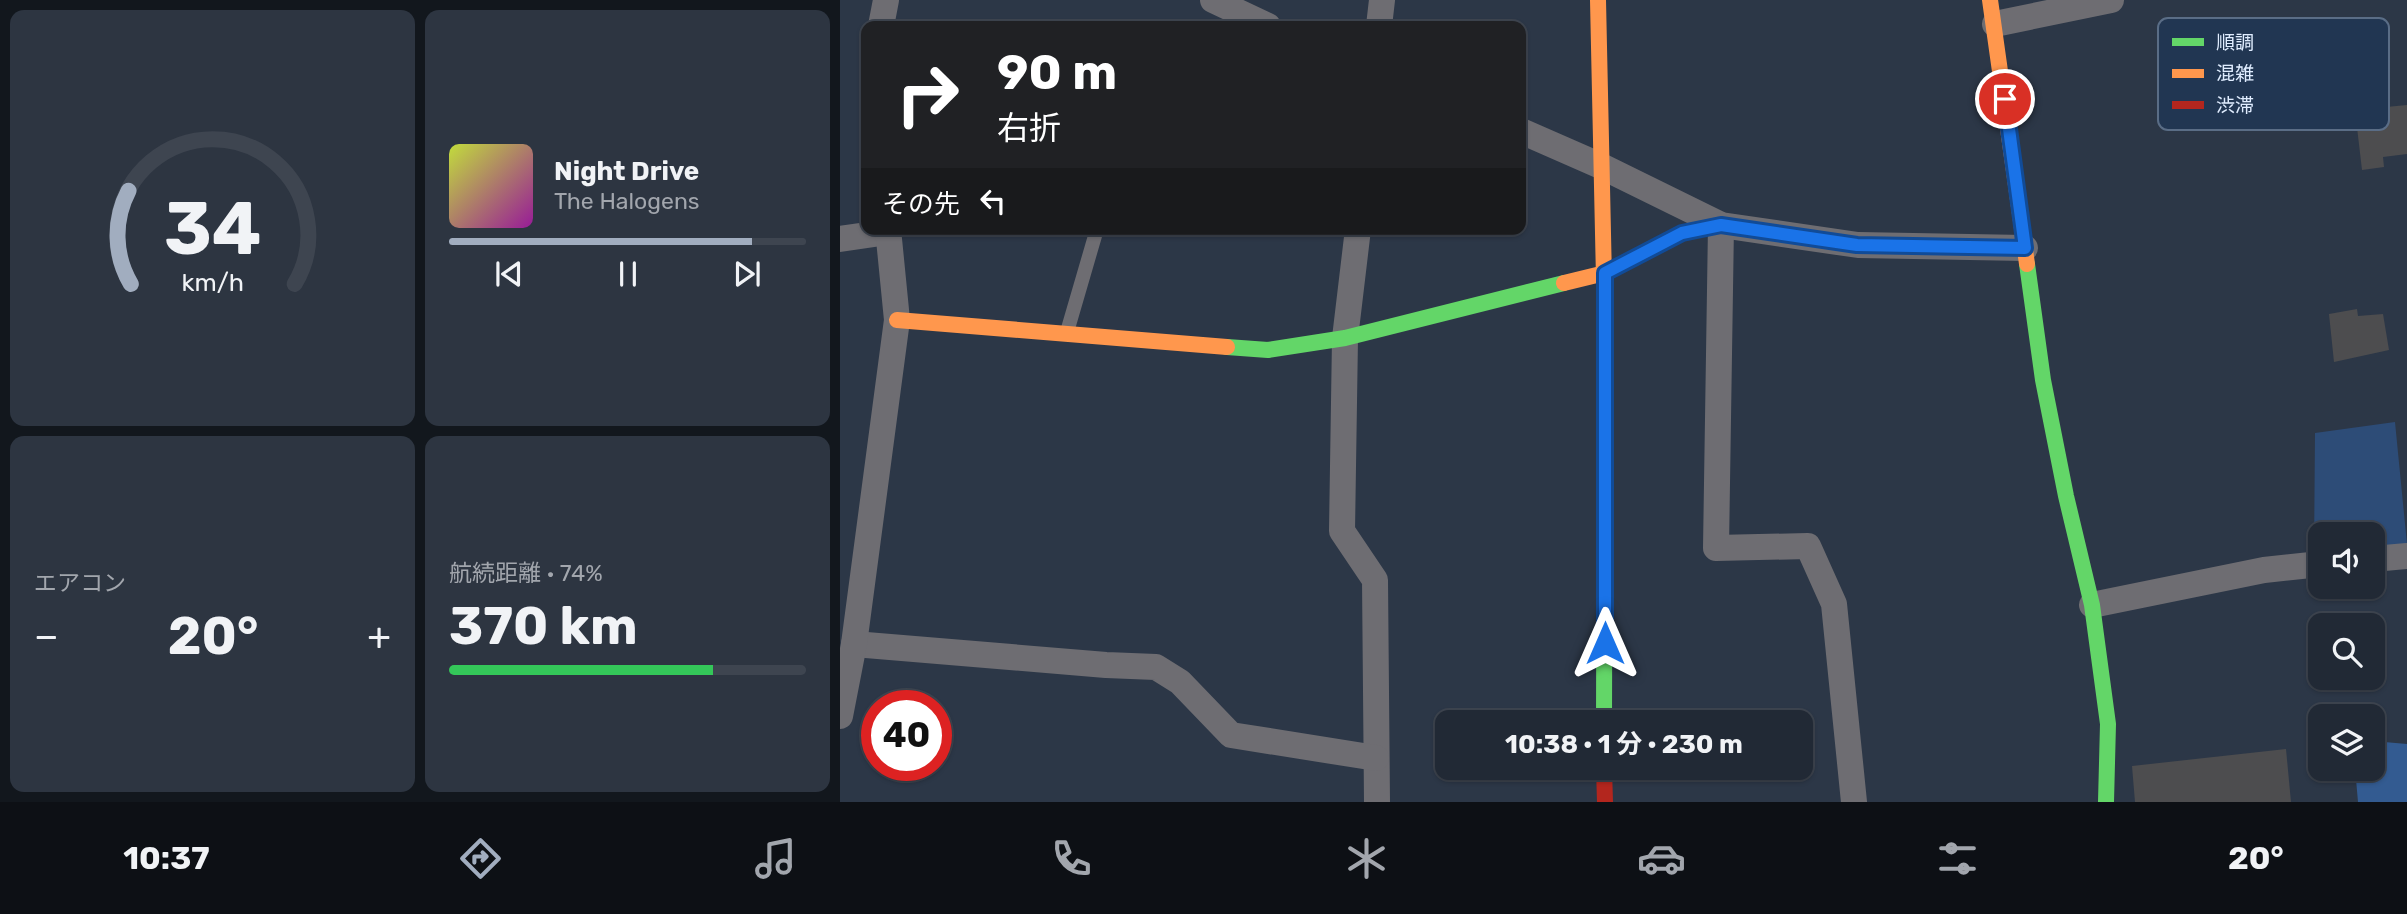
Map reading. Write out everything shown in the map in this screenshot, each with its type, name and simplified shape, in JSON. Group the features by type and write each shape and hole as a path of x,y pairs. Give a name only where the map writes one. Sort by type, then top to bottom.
{"street":[{"path":"882,21 886,0"},
{"path":"1213,0 1257,21"},
{"path":"1380,21 1382,0"},
{"path":"1598,0 1605,273 1604,710"},
{"path":"2106,802 2108,724 2092,605 2066,496 2043,380 1992,12 2111,0"},
{"path":"1526,133 1601,166 1721,225 1857,245 2025,248"},
{"path":"897,320 1268,350 1345,338 1605,273 1682,233 1721,225"},
{"path":"1721,225 1716,548 1808,546 1834,604 1854,802"},
{"path":"840,239 861,235"},
{"path":"840,716 854,644 852,570 897,320 888,235"},
{"path":"1357,235 1345,338 1342,531 1375,580 1377,802"},
{"path":"2385,558 2407,555"},
{"path":"2092,605 2264,570 2308,566"},
{"path":"854,644 1156,667 1180,682 1231,735 1376,758"},
{"path":"1604,780 1605,802"}],"lane":[{"path":"1067,334 1095,235"}],"shaded area":[{"path":"2395,422 2407,544 2385,547 2385,522 2314,522 2315,433"},
{"path":"2385,742 2407,744 2407,802 2358,802 2356,781 2385,781"}],"building":[{"path":"2407,105 2407,154 2383,157 2384,167 2362,170 2357,130 2389,130 2389,107"},
{"path":"2357,309 2358,316 2383,314 2389,350 2334,362 2329,314"},
{"path":"2286,749 2291,802 2135,802 2132,766"}],"traffic: fast":[{"path":"2027,264 2043,380 2066,496 2092,605 2108,724 2106,802"},
{"path":"1227,347 1268,350 1345,338 1564,283"},
{"path":"1604,710 1605,326"}],"traffic: slow":[{"path":"1598,0 1605,326"},
{"path":"1990,0 2027,264"},
{"path":"1564,283 1605,273 1682,233 1721,225"},
{"path":"897,320 1227,347"}],"traffic: jam":[{"path":"1604,780 1605,802"}],"route":[{"path":"1605,643 1605,273 1682,233 1721,225 1857,245 2025,248 2005,99"}]}
